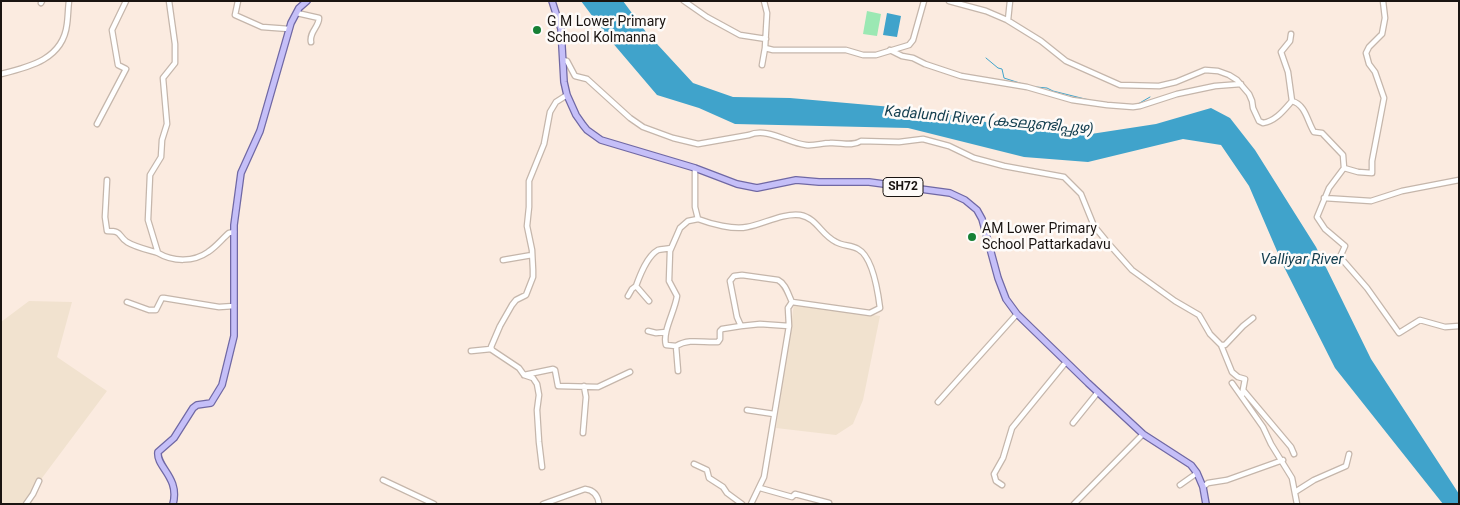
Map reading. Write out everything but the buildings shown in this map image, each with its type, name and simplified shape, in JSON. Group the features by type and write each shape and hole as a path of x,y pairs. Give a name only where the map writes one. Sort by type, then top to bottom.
{"main road":[{"path":"173,504 173,486 163,464 158,458 158,452 174,438 193,408 197,405 211,403 218,394 232,347 234,327 234,232 241,173 260,130 290,29 297,13 307,1"},
{"name":"SH72","path":"552,1 561,29 562,60 567,95 583,125 601,140 695,168 737,184 757,188 796,180 870,182 950,193 965,200 977,210 982,219 998,278 1006,299 1017,314 1143,434 1183,459 1197,473 1203,487 1206,504"}],"street":[{"path":"1,74 36,64 59,48 68,22 69,1"},
{"path":"97,124 126,69 118,64 112,30 126,1"},
{"path":"158,253 148,220 150,175 161,157 162,140 167,124 163,78 176,63 169,1"},
{"path":"238,1 236,15 262,26 290,29"},
{"path":"684,1 740,35 766,39"},
{"path":"762,65 767,13 764,1"},
{"path":"765,48 772,50 846,50 863,55 876,55 909,45 913,40 924,1"},
{"path":"948,1 986,10 1008,20 1066,60 1120,84 1160,86 1176,82 1205,70 1224,73 1238,80 1249,94 1255,113 1263,123 1277,117 1292,101"},
{"path":"1008,20 1010,1"},
{"path":"1344,168 1372,173 1372,161 1384,98 1366,53 1369,47 1382,34 1385,18 1383,1"},
{"path":"297,13 319,18 318,24 312,33 311,42"},
{"path":"1291,34 1290,41 1281,52 1288,72 1292,101"},
{"path":"890,50 902,56 973,79 1027,88 1072,100 1120,106 1140,106 1177,94 1215,86 1241,84"},
{"path":"562,60 567,61 575,76 587,79 630,118 643,127 673,138 698,144 750,135 756,132 806,145 831,142 856,144 860,141 899,142 923,139 949,146 974,158 1004,166 1064,177 1081,194 1094,226 1132,270 1175,301 1199,315 1210,334 1221,346 1232,372 1238,378 1245,378 1242,393 1292,478 1296,504"},
{"path":"491,349 497,332 512,305 516,300 524,298 533,277 528,226 530,207 529,182 544,144 550,112 554,105 567,95"},
{"path":"1292,101 1301,106 1314,132 1322,134 1343,155 1344,168 1329,188 1317,217 1325,229 1345,246 1340,257 1363,283 1400,333 1420,320 1445,327 1459,326"},
{"path":"695,168 695,207 698,219"},
{"path":"107,180 105,217 107,231 116,231 122,235 125,241 163,256 181,260 198,258 209,252 229,233 234,232"},
{"path":"1324,198 1371,201 1402,191 1459,180"},
{"path":"789,326 760,324 741,326 722,329 718,342 703,343 695,340 676,346 666,345 664,339 677,296 669,282 671,248 680,228 688,221 698,219 711,224 745,228 787,216 800,215 814,221 829,238 838,244 855,247 862,251 875,275 880,308 870,314 792,302"},
{"path":"628,296 636,286 650,257 658,250 671,248"},
{"path":"503,260 532,255"},
{"path":"741,326 737,317 730,285 730,281 734,276 742,275 778,280 785,286 792,302"},
{"path":"636,286 650,301"},
{"path":"128,302 149,310 156,310 162,298 219,306 234,306"},
{"path":"751,504 764,477 789,326 788,308 792,302"},
{"path":"938,402 1017,314"},
{"path":"1221,346 1225,345 1253,318"},
{"path":"648,331 666,332"},
{"path":"676,346 678,371"},
{"path":"471,351 491,349 519,368 524,375 533,378 538,384 537,410 542,467"},
{"path":"1002,486 996,481 994,474 1003,458 1012,428 1066,362"},
{"path":"524,375 554,369 558,386 598,387 630,372"},
{"path":"1232,383 1291,447 1294,454"},
{"path":"583,433 586,397 584,386"},
{"path":"1072,423 1098,392"},
{"path":"747,410 774,414"},
{"path":"1074,504 1143,434"},
{"path":"1295,492 1314,480 1346,466 1349,454"},
{"path":"1203,487 1208,483 1226,480 1283,460"},
{"path":"694,464 707,470 709,478 723,487 727,493 742,504"},
{"path":"1180,485 1197,473"},
{"path":"382,480 434,504"},
{"path":"26,504 33,494 38,481"},
{"path":"760,488 792,496 795,494 812,501 829,503"},
{"path":"543,504 585,489 594,493 599,504"}],"shaded area":[{"path":"29,301 72,302 57,357 107,391 42,478 31,504 1,504 1,322"},
{"path":"794,304 880,316 863,400 853,424 836,435 776,428"}],"green space":[{"path":"867,11 881,14 877,36 863,34"}],"water":[{"name":"Valliyar River","path":"581,1 623,1 646,32 693,83 733,97 790,98 926,110 1020,129 1091,134 1156,124 1211,108 1230,118 1255,150 1316,247 1371,359 1459,494 1459,504 1443,504 1335,368 1283,265 1249,186 1221,145 1183,139 1088,162 1024,157 908,128 735,124 699,108 657,95 611,41"},
{"path":"887,13 901,16 897,37 883,35"}],"waterway":[{"path":"986,58 1002,69 1004,78 1032,87"},
{"path":"1036,87 1047,88 1097,102"},
{"path":"1138,104 1150,97"}],"place":[{"name":"G M Lower Primary School Kolmanna","path":"537,30"},
{"name":"AM Lower Primary School Pattarkadavu","path":"972,237"}],"water label":[{"name":"Kadalundi River (കടലുണ്ടിപ്പുഴ)","path":"989,121"}]}
